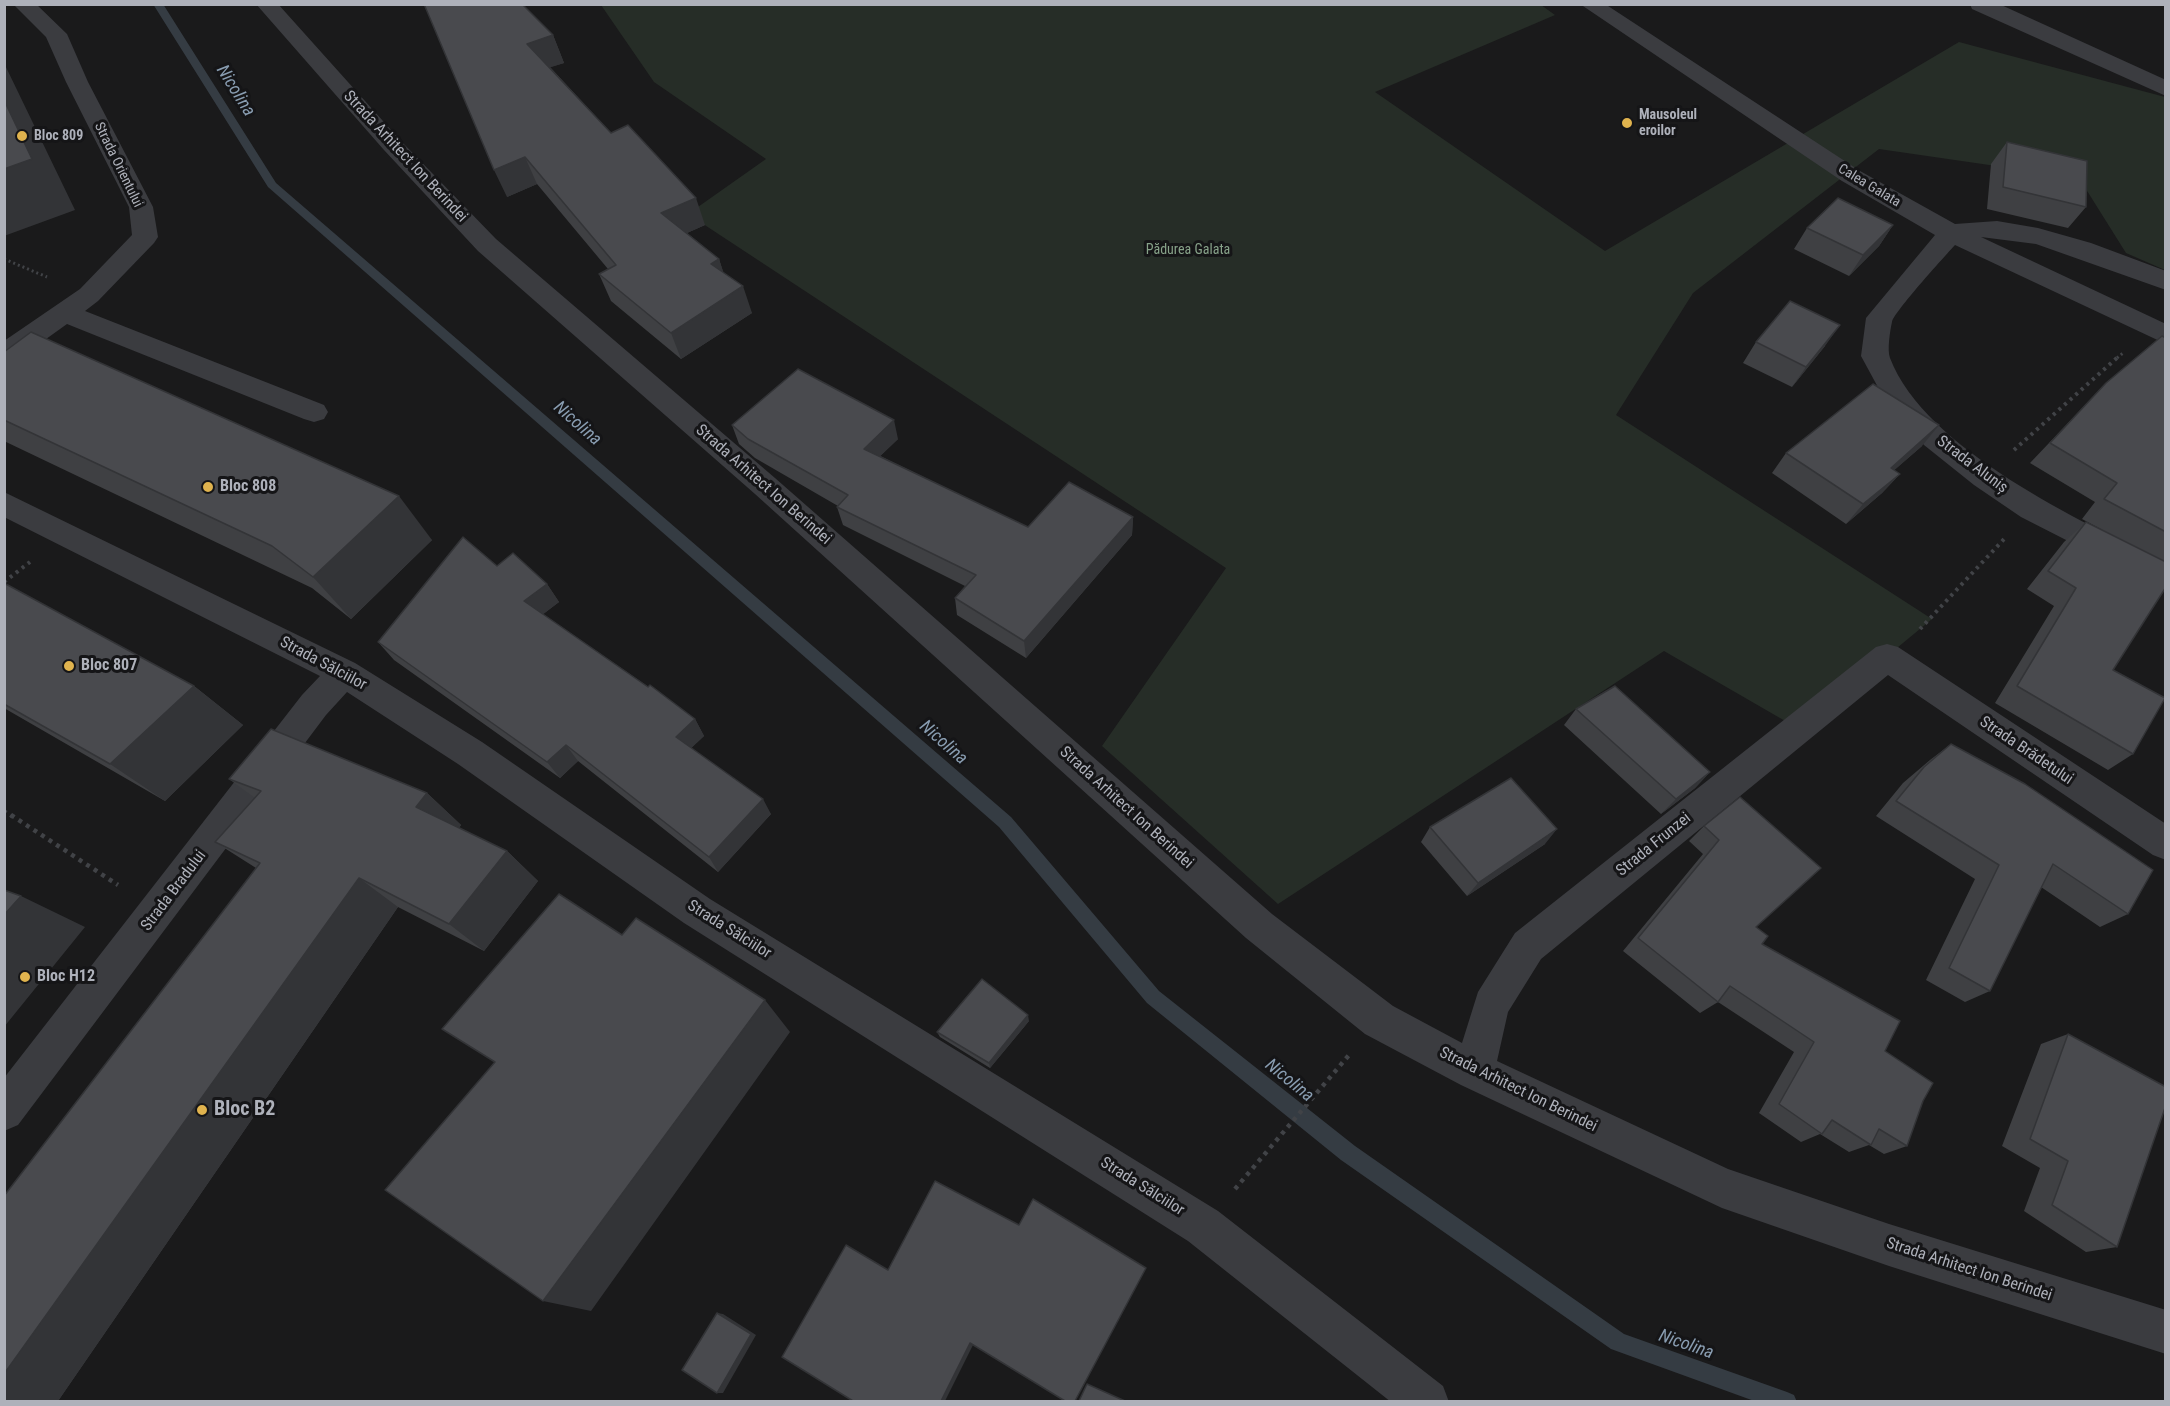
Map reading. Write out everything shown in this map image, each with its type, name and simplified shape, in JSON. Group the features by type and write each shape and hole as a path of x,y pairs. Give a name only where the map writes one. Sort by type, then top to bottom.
{"street":[{"name":"Strada Orientului","path":"4,355 65,313 110,276 145,237 141,207 77,82 56,33 23,4"},
{"name":"Strada Arhitect Ion Berindei","path":"266,4 392,146 487,245 765,486 1259,926 1379,1020 1474,1071 1722,1187 1889,1245 2166,1332"},
{"name":"Calea Galata","path":"1590,4 1851,176 1951,233 2158,331"},
{"path":"1980,4 2166,89"},
{"path":"1951,233 1979,228 2013,230 2039,236 2166,281"},
{"name":"Strada Aluniș","path":"1951,233 1879,318 1875,356 1896,395 1934,438 1984,477 2032,509 2166,579"},
{"path":"65,313 314,412"},
{"name":"Strada Sălciilor","path":"4,503 344,673 470,753 697,911 1203,1226 1427,1401"},
{"name":"Strada Brădetului","path":"1887,657 2166,844"},
{"name":"Strada Frunzei","path":"1474,1071 1491,1005 1528,946 1887,657"},
{"name":"Strada Bradului","path":"4,1110 159,912 314,705 344,673"}],"path":[{"path":"1984,477 2158,331"},
{"path":"1887,657 1932,619 2032,509"},
{"path":"4,811 159,912"},
{"path":"1203,1226 1379,1020"}],"green space":[{"name":"Pădurea Galata","path":"601,5 1541,5 1555,15 1375,92 1605,251 1959,42 2165,97 2165,270 2126,253 2079,178 1879,149 1693,293 1616,415 1932,619 1799,729 1664,651 1278,904 1102,746 1226,568 688,214 766,159 654,82"}],"building":[{"path":"424,4 522,4 553,35 527,44 611,133 628,125 696,198 661,213 719,259 711,264 743,286 671,333 599,274 616,265 525,157 494,170"},
{"path":"4,100 32,159 4,169"},
{"path":"2007,142 2087,161 2086,207 2003,187"},
{"path":"1838,198 1893,225 1863,255 1807,228"},
{"path":"1790,301 1840,325 1806,367 1756,342"},
{"name":"Bloc 808","path":"31,332 399,496 313,577 272,546 4,420 4,352"},
{"path":"2162,336 2166,338 2166,532 2104,499 2117,483 2050,443 2106,383"},
{"path":"798,369 894,420 864,449 1028,527 1069,482 1133,517 1024,641 955,598 976,575 837,507 848,495 748,439 732,425"},
{"path":"1873,384 1939,425 1891,468 1900,474 1863,504 1786,453"},
{"path":"2086,522 2166,562 2166,587 2113,670 2165,698 2133,754 2017,686 2076,588 2048,571"},
{"path":"463,537 497,566 513,553 547,584 524,601 648,687 650,685 695,719 676,737 763,799 709,857 566,745 547,762 378,642"},
{"name":"Bloc 807","path":"4,583 194,686 110,764 4,704"},
{"path":"1615,686 1710,772 1676,799 1576,709"},
{"path":"271,729 427,793 416,807 507,851 449,924 359,878 4,1374 4,1196 260,863 215,842 261,791 229,779"},
{"path":"1951,744 2025,784 2153,870 2128,914 2053,864 1990,991 1949,968 1999,865 1896,801 1924,767"},
{"path":"1511,778 1557,829 1478,883 1430,827"},
{"path":"1740,797 1821,868 1756,927 1768,936 1762,944 1900,1021 1885,1051 1933,1083 1923,1101 1907,1146 1879,1129 1871,1145 1832,1120 1822,1134 1779,1104 1814,1042 1730,986 1718,1002 1638,938 1719,840 1704,826"},
{"path":"4,890 21,896 4,915"},
{"path":"559,894 622,935 636,918 765,1000 543,1301 385,1190 495,1062 442,1029"},
{"path":"982,979 1028,1015 989,1063 937,1032"},
{"path":"2068,1034 2166,1087 2166,1105 2117,1247 2052,1205 2068,1161 2030,1139"},
{"path":"935,1181 1019,1225 1033,1199 1146,1268 1075,1401 1065,1401 970,1343 941,1401 853,1401 782,1357 846,1245 888,1270"},
{"path":"717,1313 751,1334 717,1393 682,1370"},
{"path":"1087,1384 1125,1401 1079,1401"}],"waterway":[{"name":"Nicolina","path":"158,4 272,185 1005,822 1153,997 1348,1153 1618,1342 1787,1402"}],"place":[{"name":"Mausoleul eroilor","path":"1627,123"},
{"name":"Bloc 809","path":"22,136"},
{"name":"Bloc 808","path":"208,487"},
{"name":"Bloc 807","path":"69,666"},
{"name":"Bloc H12","path":"25,977"},
{"name":"Bloc B2","path":"202,1110"}]}
